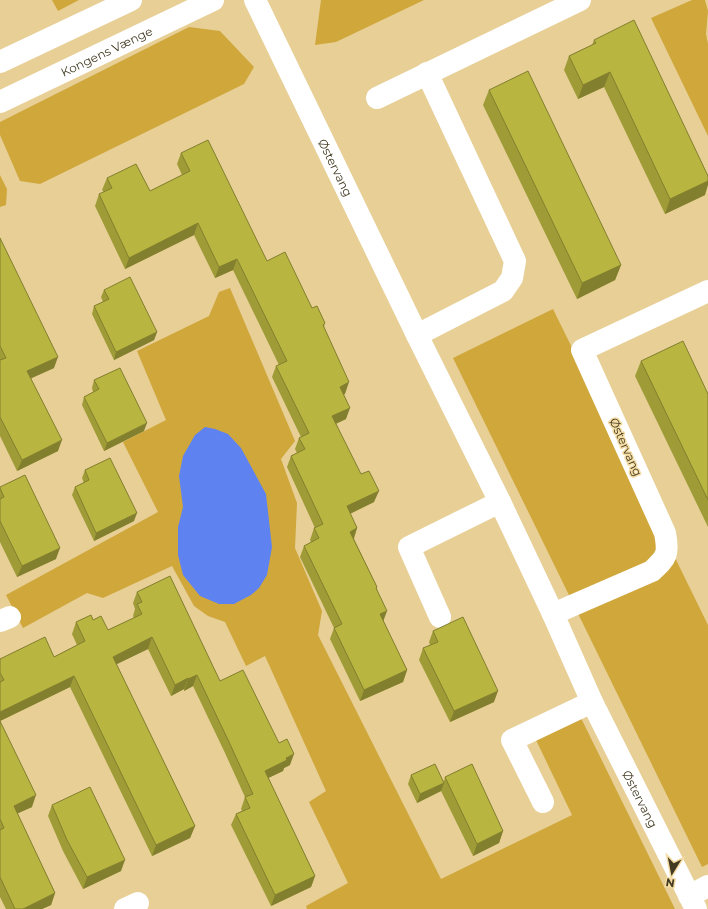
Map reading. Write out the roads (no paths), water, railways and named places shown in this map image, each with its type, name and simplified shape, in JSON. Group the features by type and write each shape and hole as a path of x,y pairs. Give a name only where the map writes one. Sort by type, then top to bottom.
{"street":[{"path":"0,62 131,0"},
{"name":"Kongens Vænge","path":"0,102 213,0"},
{"name":"Østervang","path":"255,0 417,335 500,502 553,614 592,702 698,897"},
{"path":"377,98 580,0"},
{"path":"417,335 503,291 512,278 515,261 427,73"},
{"name":"Østervang","path":"553,614 652,571 664,560 668,548 665,533 582,350 708,291"},
{"path":"440,618 409,547 500,502"},
{"path":"543,802 512,740 592,702"}],"water":[{"path":"205,427 228,434 241,448 266,494 272,547 267,575 259,588 251,595 234,604 219,604 200,596 183,575 178,555 178,527 183,507 179,476 183,456 195,435"}]}
